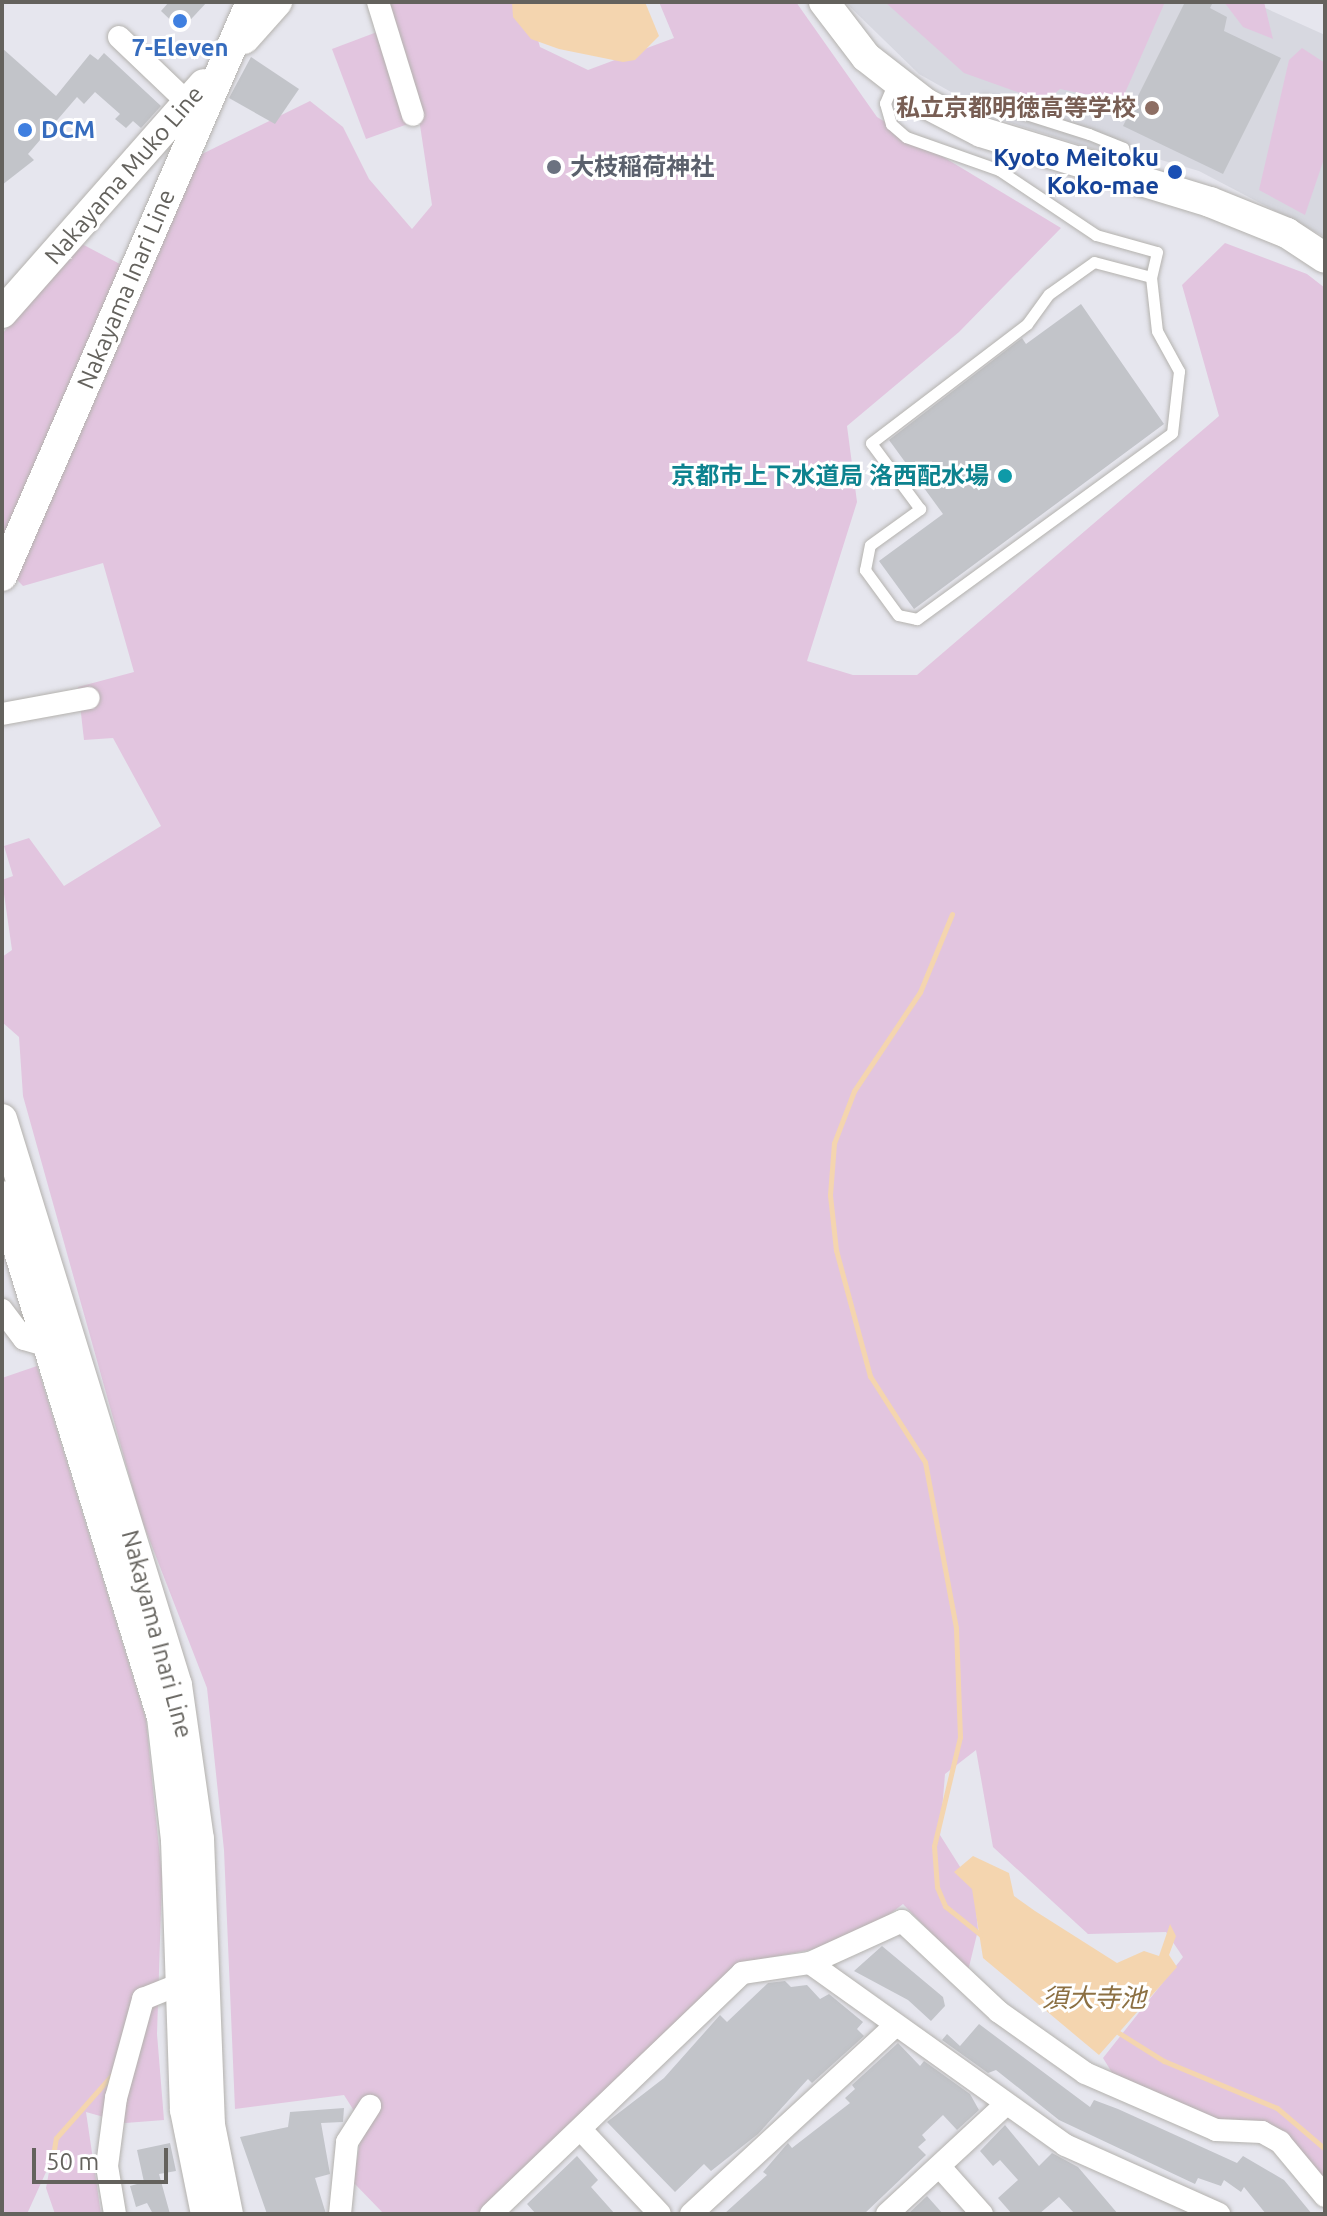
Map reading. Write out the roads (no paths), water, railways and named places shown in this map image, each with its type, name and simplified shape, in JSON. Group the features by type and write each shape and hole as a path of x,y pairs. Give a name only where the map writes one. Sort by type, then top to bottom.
{"main road":[{"name":"Nakayama Inari Line","path":"2,576 251,2"},
{"name":"Nakayama Muko Line","path":"2,313 277,2"},
{"path":"824,2 866,57 895,80 981,132 1133,177 1287,233 1325,258"},
{"name":"Nakayama Inari Line","path":"2,1119 177,1685 199,1839 210,2125 228,2214"},
{"name":"Nakayama Inari Line","path":"2,1196 162,1717 176,1840 177,1985 185,2110 206,2214"}],"street":[{"path":"378,2 413,115"},
{"path":"119,37 188,103"},
{"path":"2,714 89,698"},
{"path":"2,1310 24,1339 49,1346"},
{"path":"491,2214 504,2196 583,2132 742,1973 810,1963 902,1921 999,2012 1085,2073 1216,2130 1262,2132 1280,2142 1325,2196"},
{"path":"810,1963 1004,2106 1065,2145 1219,2214"},
{"path":"115,2214 107,2166 116,2098 143,1999 177,1985"},
{"path":"691,2214 894,2027"},
{"path":"340,2214 347,2142 370,2106"},
{"path":"887,2214 1004,2106"},
{"path":"583,2132 660,2214"},
{"path":"940,2167 982,2214"}],"lane":[{"path":"895,80 885,103 891,124 906,137 999,170 1096,235 1157,252 1151,277 1157,331 1179,371 1172,433 917,619 898,615 865,570 870,545 920,509 871,443 1027,324 1049,294 1094,262 1151,277"}],"water":[{"path":"512,2 645,2 659,36 635,60 623,62 559,49 531,39 513,17"},
{"name":"須大寺池","path":"973,1856 1009,1873 1014,1896 1117,1963 1144,1951 1159,1956 1170,1924 1176,1936 1169,1955 1177,1967 1099,2055 983,1958 972,1889 954,1872"}],"waterway":[{"path":"952,914 920,992 854,1091 834,1143 830,1195 836,1250 870,1376 925,1462 956,1628 960,1737 934,1846 937,1887 945,1906 981,1935"},
{"path":"1119,2033 1164,2061 1277,2108 1325,2149"},
{"path":"53,2156 56,2138 111,2076"}],"place":[{"name":"7-Eleven","path":"180,21"},
{"name":"私立京都明徳高等学校","path":"1152,108"},
{"name":"DCM","path":"25,130"},
{"name":"大枝稲荷神社","path":"554,167"},
{"name":"Kyoto Meitoku Koko-mae","path":"1175,172"},
{"name":"京都市上下水道局 洛西配水場","path":"1005,476"}]}
